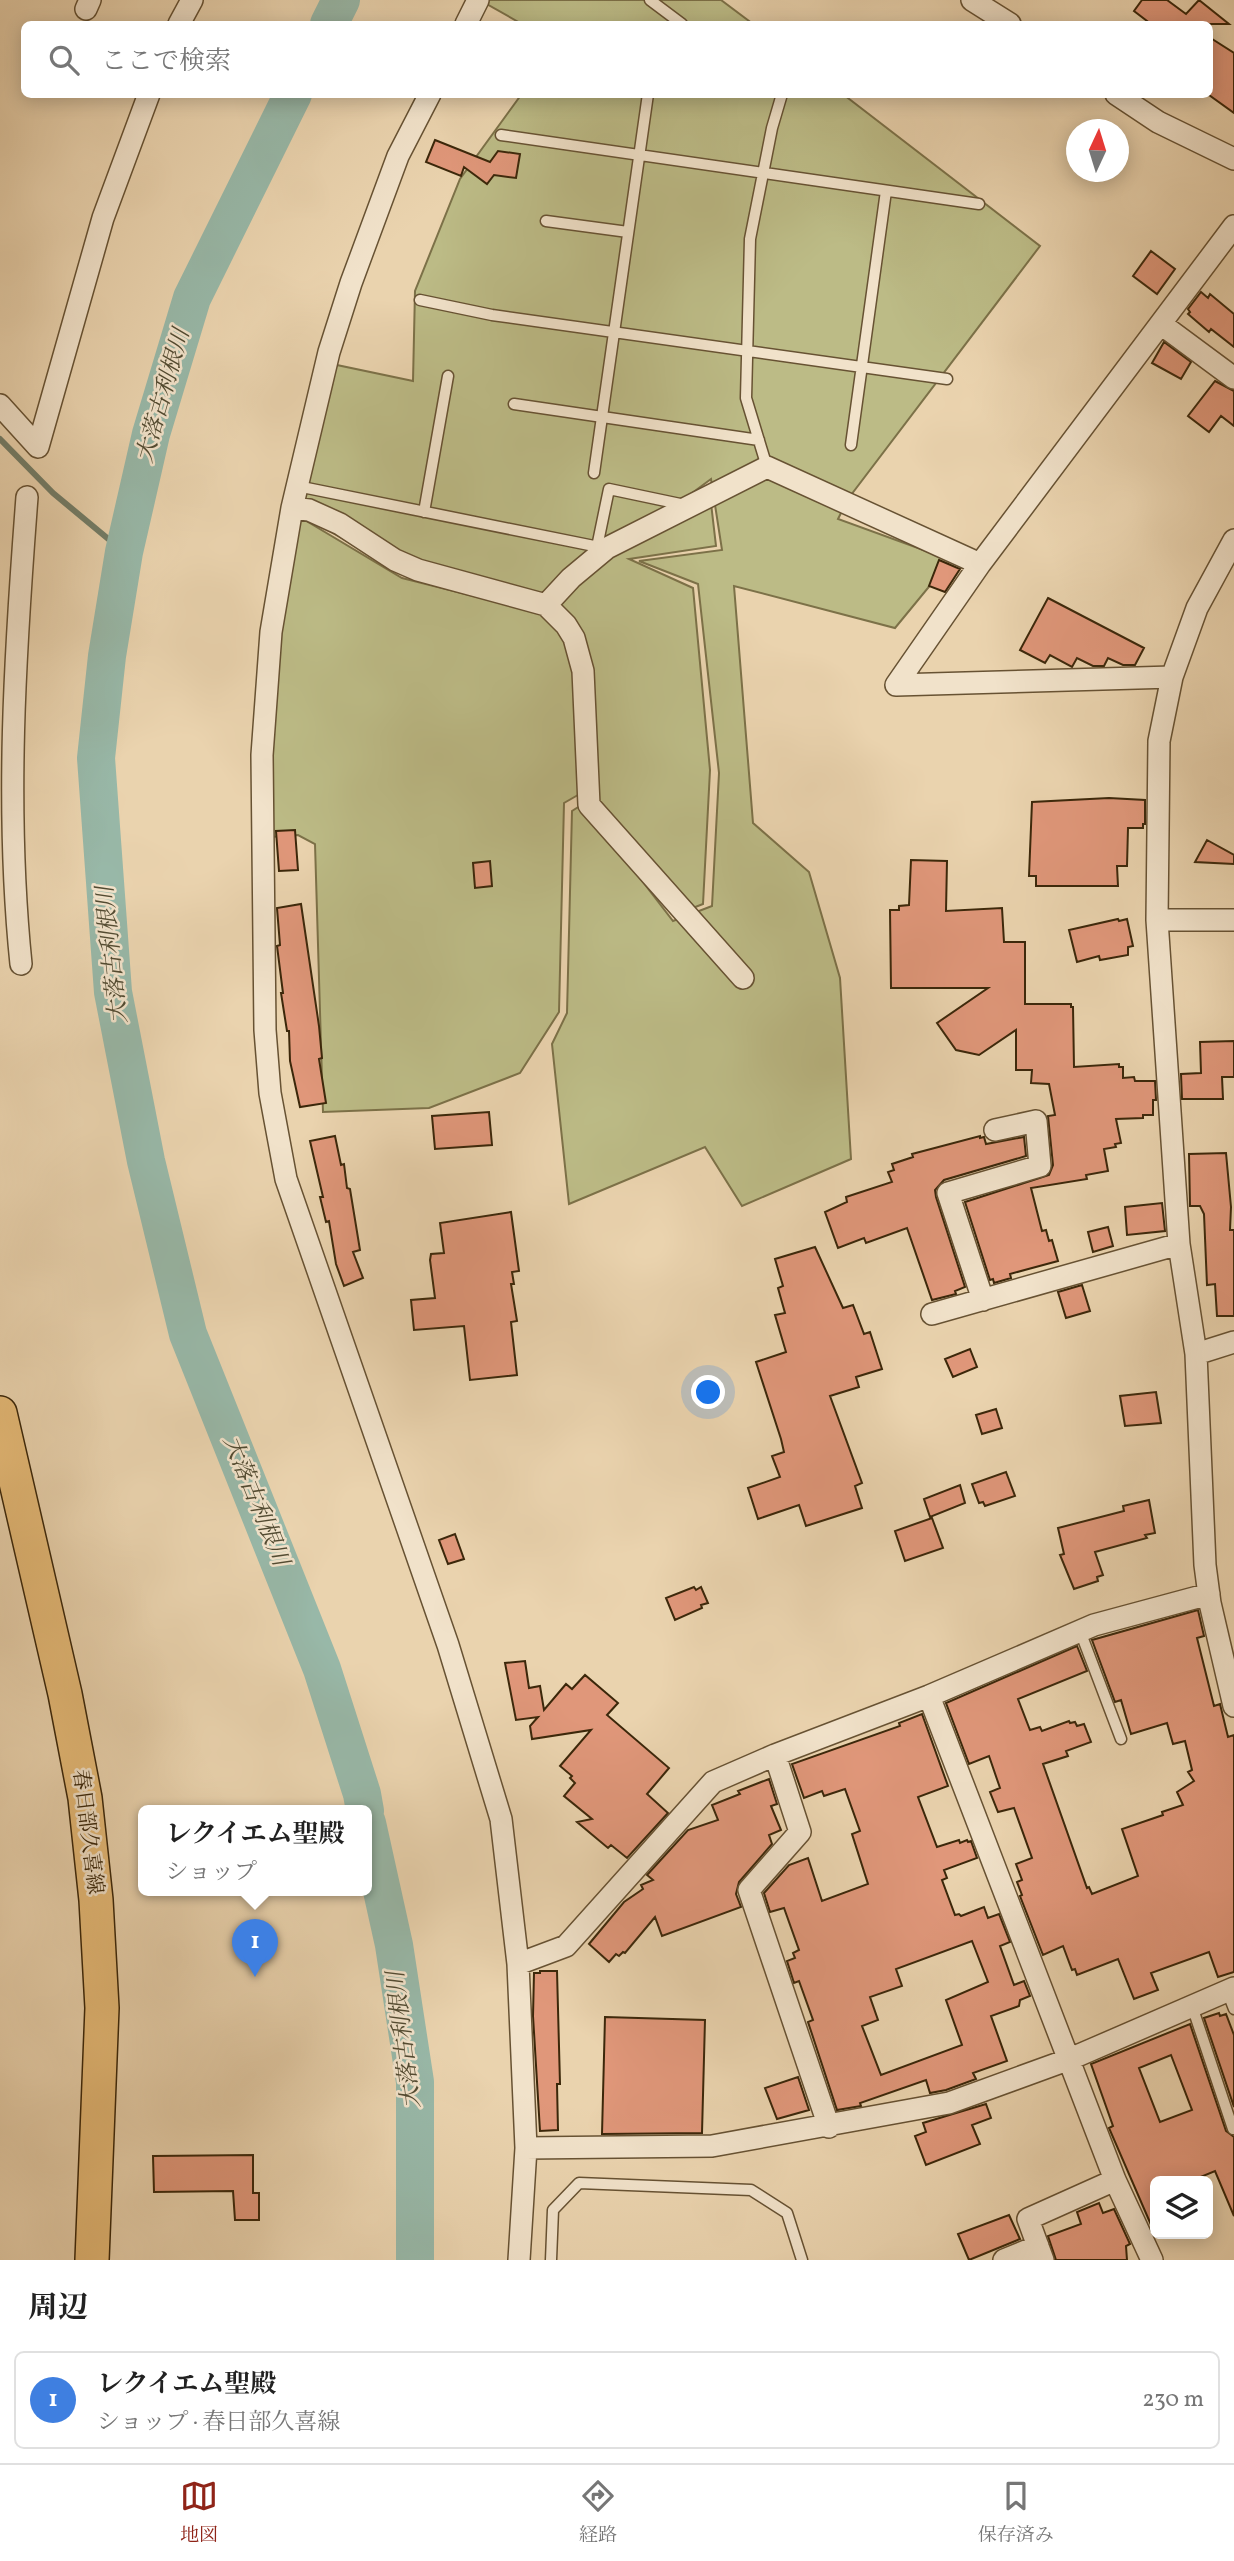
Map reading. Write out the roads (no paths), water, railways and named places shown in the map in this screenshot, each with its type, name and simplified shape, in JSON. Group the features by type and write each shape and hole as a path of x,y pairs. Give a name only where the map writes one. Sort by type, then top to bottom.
{"main road":[{"name":"春日部久喜線","path":"0,1413 65,1694 85,1798 96,1900 102,2008 92,2260"}],"street":[{"path":"181,21 192,0"},
{"path":"468,21 478,0"},
{"path":"972,0 1005,21"},
{"path":"0,405 38,447 103,218 148,98"},
{"path":"428,98 398,156 351,283 329,352 292,508 271,632 262,755 265,1030 270,1093 286,1179 448,1645 501,1819 518,1964 526,2148 519,2260"},
{"path":"1122,98 1158,122 1234,159"},
{"path":"1172,677 896,685 980,564 1234,226"},
{"path":"1161,324 1234,378"},
{"path":"546,605 602,548 767,467 980,564"},
{"path":"21,964 11,800 8,627 27,497"},
{"path":"292,508 309,510 340,524 395,560 418,570 546,605 566,625 574,638 582,663 589,805 743,978"},
{"path":"1233,543 1197,608 1172,677 1159,741 1157,920 1179,1244 1196,1354 1205,1565 1209,1594 1230,1674 1234,1706"},
{"path":"1157,920 1234,920"},
{"path":"983,1300 948,1193 1040,1166 1036,1121 995,1130"},
{"path":"932,1314 1179,1244"},
{"path":"1196,1354 1234,1342"},
{"path":"518,1964 566,1946 713,1782 775,1755 929,1696 1094,1625 1209,1594"},
{"path":"929,1696 1115,2180 1152,2260"},
{"path":"775,1755 800,1832 749,1891 829,2127"},
{"path":"526,2148 712,2146 829,2127 948,2103 1070,2059 1192,2006 1232,1996"},
{"path":"1004,2260 1041,2253 1028,2218 1115,2180"}],"lane":[{"path":"650,0 678,21"},
{"path":"594,473 647,98"},
{"path":"767,467 746,398 750,239 780,98"},
{"path":"500,135 979,204"},
{"path":"851,445 886,191"},
{"path":"546,221 628,232"},
{"path":"420,300 492,315 947,379"},
{"path":"424,512 448,376"},
{"path":"514,404 759,440"},
{"path":"297,486 602,548 609,489 690,506"},
{"path":"1080,1631 1121,1739"},
{"path":"1192,2006 1233,2129"},
{"path":"551,2260 553,2210 579,2183 751,2190 787,2213 802,2260"}],"waterway":[{"name":"大落古利根川","path":"330,21 341,0"},
{"name":"大落古利根川","path":"291,98 192,298 151,434 124,552 107,656 96,758 113,992 146,1161 188,1334 322,1669 364,1805"},
{"path":"0,439 53,493 124,552"},
{"name":"大落古利根川","path":"372,1846 394,1945 415,2082 415,2260"}],"place":[{"name":"レクイエム聖殿","path":"255,1977"}]}
